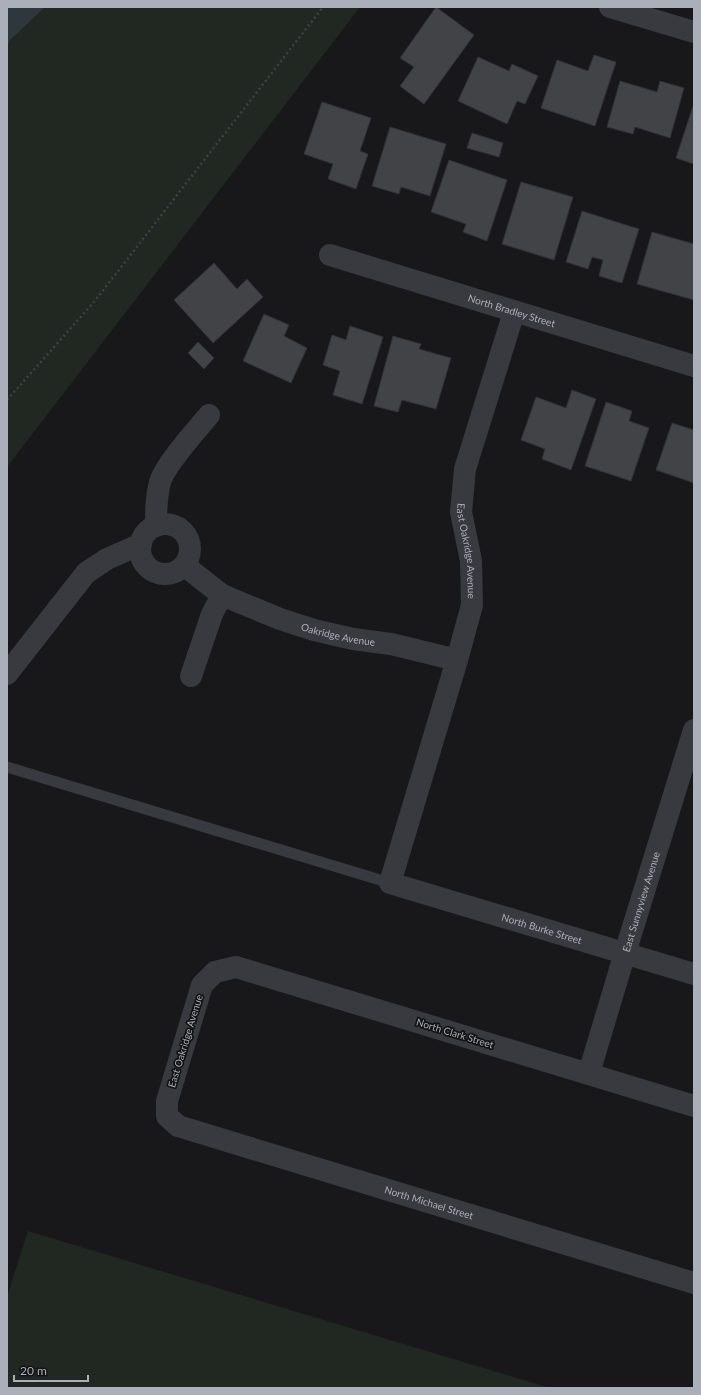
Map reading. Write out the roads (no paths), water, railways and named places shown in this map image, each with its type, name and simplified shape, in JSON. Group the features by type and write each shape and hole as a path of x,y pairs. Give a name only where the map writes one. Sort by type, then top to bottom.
{"street":[{"path":"610,7 694,32"},
{"name":"North Bradley Street","path":"330,255 694,366"},
{"name":"East Oakridge Avenue","path":"390,882 457,660 472,605 471,561 461,512 465,469 514,312"},
{"path":"156,526 156,500 160,481 166,469 209,415"},
{"path":"164,524 173,525 180,528 186,534 190,542 191,550 185,566 180,571 173,574 158,574 145,565 142,559 141,544 146,533 156,526 164,524"},
{"path":"7,674 86,573 107,559 141,544"},
{"name":"Oakridge Avenue","path":"185,566 222,595 280,619 314,630 353,639 391,644 457,660"},
{"path":"191,676 212,614 222,595"},
{"name":"East Sunnyview Avenue","path":"589,1074 694,730"},
{"name":"North Burke Street","path":"390,882 694,974"},
{"name":"North Clark Street","path":"215,972 236,967 694,1106"},
{"name":"East Oakridge Avenue","path":"167,1116 167,1102 202,985 215,972"},
{"name":"North Michael Street","path":"167,1116 178,1126 694,1283"}],"lane":[{"path":"7,767 390,882"}]}
